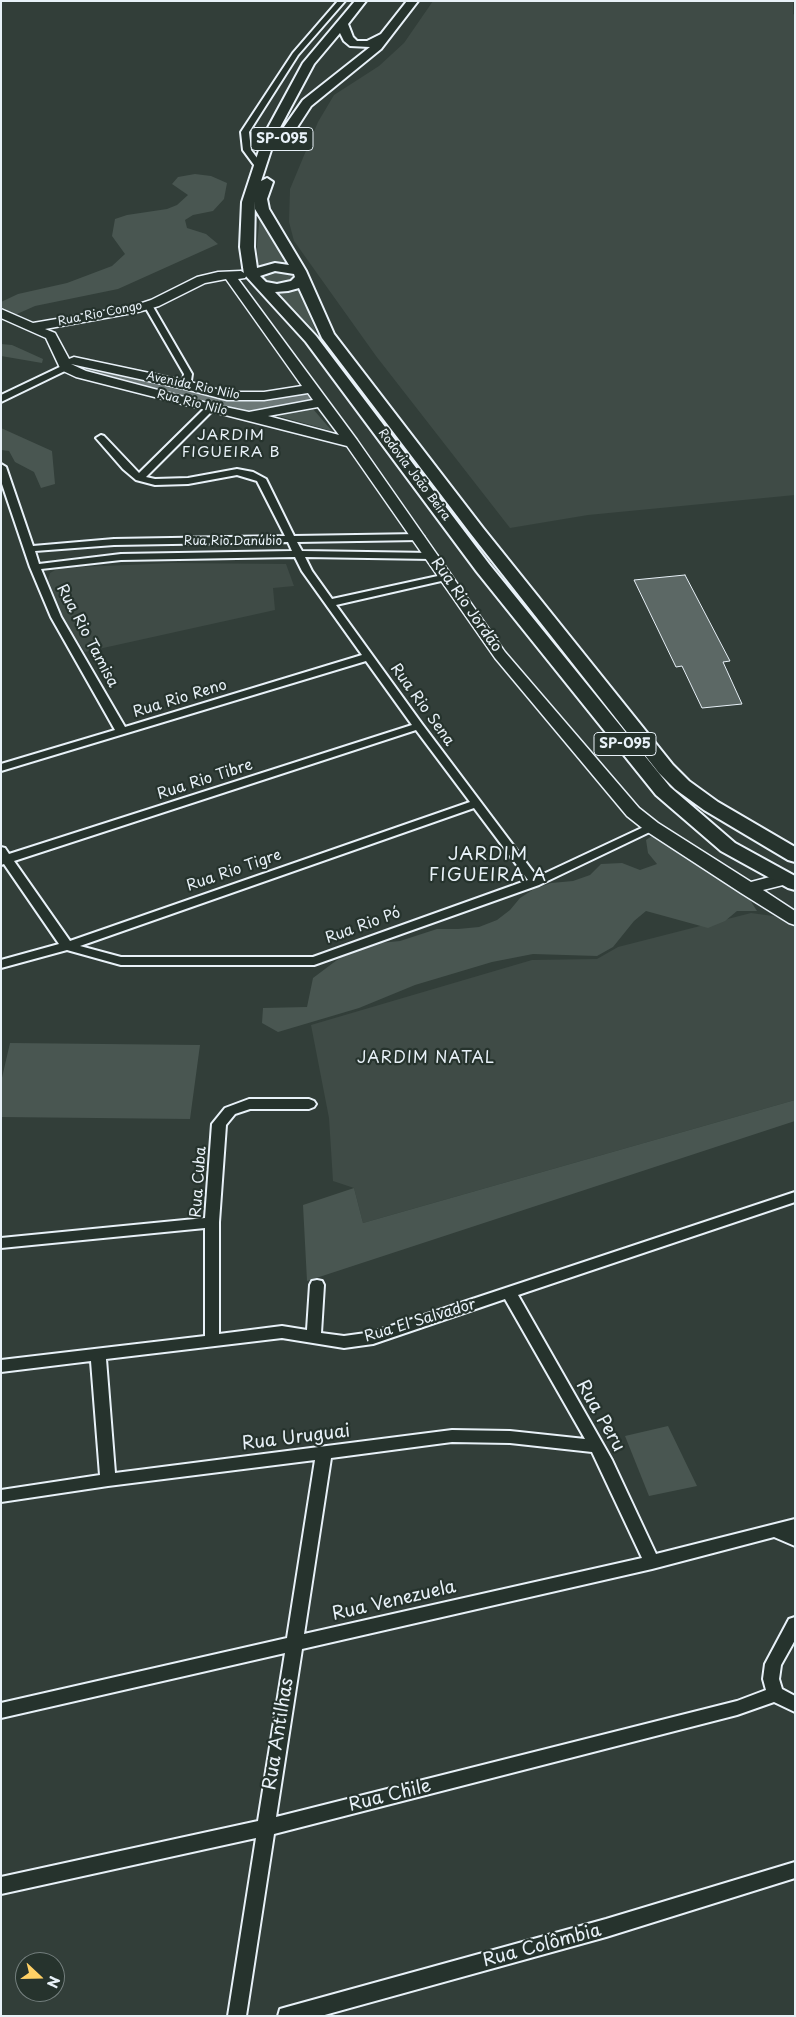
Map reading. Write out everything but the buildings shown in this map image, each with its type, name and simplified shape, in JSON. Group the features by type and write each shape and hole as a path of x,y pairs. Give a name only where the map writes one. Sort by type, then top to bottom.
{"main road":[{"name":"SP-095","path":"255,280 247,247 248,202 270,135 309,63 360,1"},
{"name":"Rodovia João Beira","path":"412,1 390,32 377,46 307,103 283,137 261,198 262,209 301,274 328,335 477,531 666,769 682,785 711,806 795,856"},
{"path":"342,24 348,39 354,44 372,43 390,32"},
{"path":"274,267 301,274 296,284 288,287 271,288 255,280 274,267"},
{"name":"Rodovia João Beira","path":"255,280 311,339 483,568 663,791 728,847 787,880"}],"street":[{"path":"260,168 247,150 245,132 295,54 342,1"},
{"name":"Rua Rio Congo","path":"33,326 148,305 201,280 218,276 255,280"},
{"name":"Rua Rio Jordão","path":"230,276 352,442 500,655 633,812 652,827 795,919"},
{"path":"148,305 188,374 187,385"},
{"path":"1,313 33,326 51,336 68,362 1,399"},
{"name":"Avenida Rio Nilo","path":"68,362 187,385 227,396 247,398 311,388"},
{"name":"Rua Rio Nilo","path":"68,362 81,374 210,408 249,416 321,402"},
{"path":"101,438 126,467 139,478 210,408"},
{"path":"249,416 352,442"},
{"name":"Rua Rio Tamisa","path":"1,467 35,567 56,617 122,732"},
{"name":"Rua Rio Sena","path":"139,478 170,483 237,472 250,474 261,479 293,540 307,572 418,726 535,882"},
{"name":"Rua Rio Danúbio","path":"29,549 114,542 419,537"},
{"name":"Rua Rio Danúbio","path":"35,567 121,557 298,554 432,556"},
{"path":"330,603 447,578"},
{"name":"Rua Rio Reno","path":"1,768 368,657"},
{"name":"Rua Rio Tibre","path":"3,857 418,726"},
{"name":"Rua Rio Tigre","path":"1,964 67,946 476,804"},
{"name":"Rua Rio Pó","path":"67,946 121,961 314,961 535,882 652,827"},
{"path":"3,857 67,946"},
{"path":"747,889 787,880"},
{"path":"787,880 779,900 795,911"},
{"name":"Rua Cuba","path":"212,1339 212,1222 219,1124 230,1111 249,1104 309,1104"},
{"name":"Rua El Salvador","path":"1,1366 282,1332 344,1342 372,1338 795,1197"},
{"path":"1,1243 212,1222"},
{"path":"314,1336 317,1285"},
{"name":"Rua Peru","path":"509,1292 607,1464 652,1562"},
{"path":"98,1354 108,1480"},
{"name":"Rua Uruguai","path":"1,1496 108,1480 452,1436 510,1437 596,1446"},
{"name":"Rua Antilhas","path":"237,2016 324,1453"},
{"name":"Rua Venezuela","path":"1,1711 652,1562 795,1525"},
{"path":"775,1530 795,1539"},
{"path":"795,1624 773,1664 771,1679 775,1694 795,1705"},
{"name":"Rua Chile","path":"1,1886 265,1828 736,1708 775,1694"},
{"name":"Rua Colômbia","path":"287,2016 606,1928 795,1870"}],"shaded area":[{"path":"433,1 793,1 793,14 795,15 795,495 588,515 510,528 376,356 294,241 289,222 290,189 318,122 334,95 379,66 404,43"},
{"path":"195,174 211,176 227,183 224,199 213,211 193,215 185,220 187,228 206,234 218,244 118,289 35,306 17,314 6,314 1,311 1,302 18,294 67,283 112,266 125,254 112,236 115,219 127,215 167,209 177,205 188,195 172,184 178,177"},
{"path":"260,215 289,265 270,264 258,267 257,246"},
{"path":"278,271 291,274 294,278 291,282 277,285 267,283 263,279 269,273"},
{"path":"298,287 318,337 271,290"},
{"path":"1,344 12,345 43,359 42,363 1,356"},
{"path":"313,409 332,431 275,415"},
{"path":"1,428 52,451 55,484 41,488 34,472 15,462 9,451 1,450"},
{"path":"172,563 286,564 294,586 273,588 275,610 85,652 59,614 46,586 50,573 59,568"},
{"path":"659,831 743,889 757,911 737,911 725,921 708,928 646,911 634,921 613,947 597,956 533,954 492,962 415,985 359,1008 278,1032 262,1023 263,1008 307,1007 313,978 341,957 379,943 400,941 437,929 479,927 497,920 510,910 520,898 534,889 551,883 573,881 590,875 601,864 622,863 640,870 657,864 648,853 646,840"},
{"path":"751,913 795,919 795,1100 363,1223 354,1188 333,1181 329,1118 311,1025 532,960 597,959 618,947"},
{"path":"10,1043 200,1045 190,1119 1,1117 1,1082"},
{"path":"795,1100 795,1121 307,1281 303,1205 354,1188 363,1223"},
{"path":"668,1426 697,1486 649,1496 625,1436"}],"waterway":[{"path":"85,372 236,406 259,407 302,399"}],"district":[{"name":"JARDIM FIGUEIRA B","path":"231,444"},
{"name":"JARDIM FIGUEIRA A","path":"488,865"},
{"name":"JARDIM NATAL","path":"426,1059"}]}
